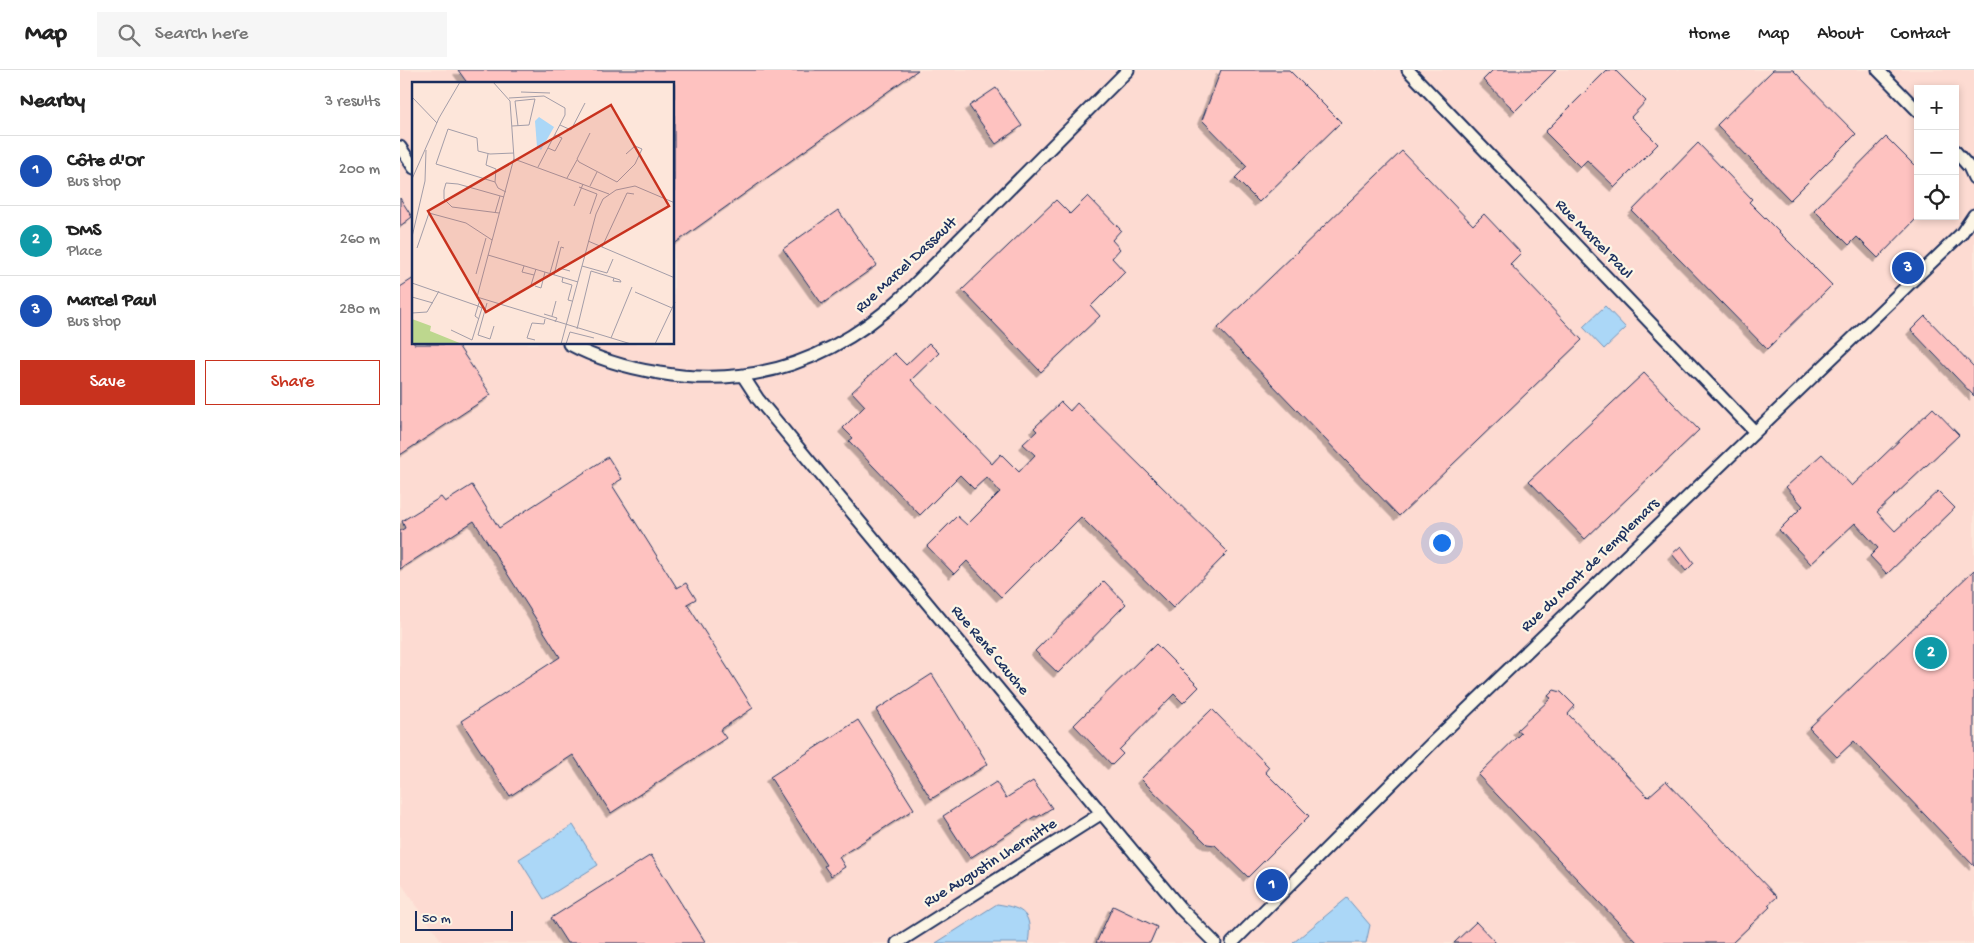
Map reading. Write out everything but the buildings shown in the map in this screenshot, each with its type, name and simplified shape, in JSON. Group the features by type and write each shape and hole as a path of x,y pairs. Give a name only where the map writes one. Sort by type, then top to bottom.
{"street":[{"name":"Rue Marcel Dassault","path":"571,345 601,358 650,372 695,378 743,376 784,367 837,345 874,322 903,296 1128,70"},
{"name":"Rue Marcel Paul","path":"1408,70 1755,432"},
{"path":"1878,70 1914,108"},
{"path":"400,147 412,165"},
{"path":"1959,156 1969,167 1974,178"},
{"name":"Rue du Mont de Templemars","path":"1232,943 1394,780 1961,234 1974,215"},
{"name":"Rue René Cauche","path":"743,376 752,391 816,469 1181,909 1215,943"},
{"name":"Rue Augustin Lhermitte","path":"896,943 1102,813"}],"shaded area":[{"path":"400,70 1974,70 1974,943 443,943 400,882"}],"water":[{"path":"1605,306 1626,328 1604,349 1583,327"},
{"path":"573,825 598,865 544,899 519,859"},
{"path":"1347,898 1370,925 1366,943 1293,943"},
{"path":"997,904 1020,910 1028,919 1028,943 936,943"}],"place":[{"name":"Marcel Paul","path":"1908,268"},
{"name":"DMS","path":"1931,653"},
{"name":"Côte d'Or","path":"1272,885"}]}
